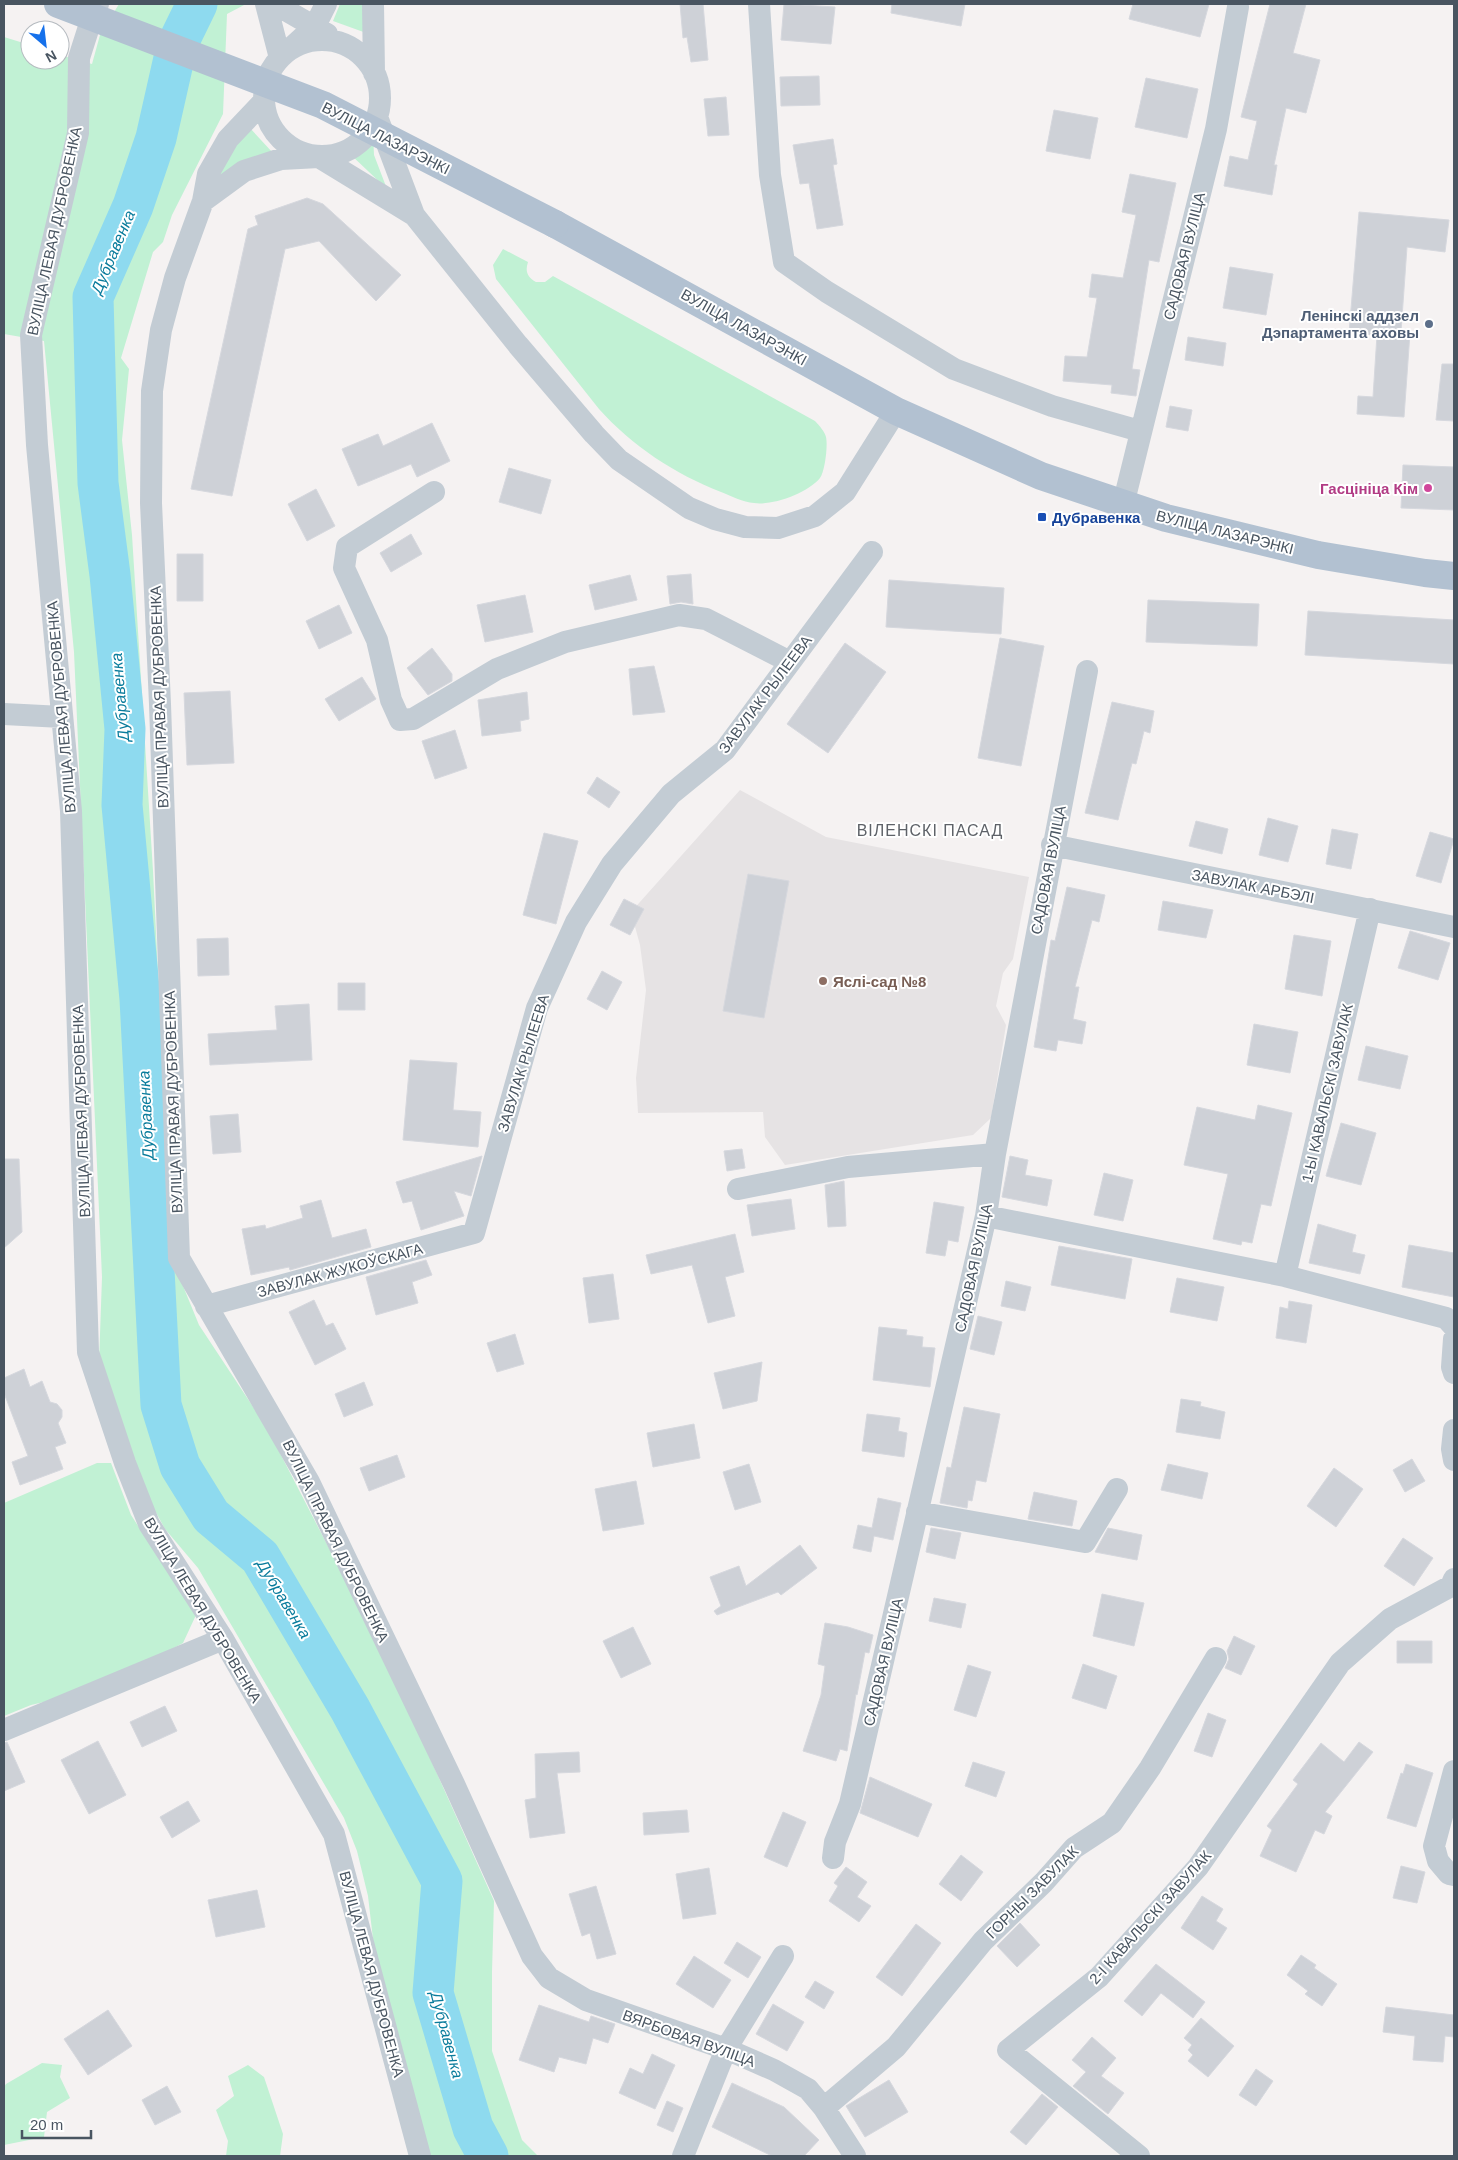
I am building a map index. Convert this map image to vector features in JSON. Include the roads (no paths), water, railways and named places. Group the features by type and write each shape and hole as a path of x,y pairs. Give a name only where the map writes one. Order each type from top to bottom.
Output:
{"main road":[{"name":"ВУЛІЦА ЛАЗАРЭНКІ","path":"58,4 323,106 555,224 896,411 1041,476 1166,518 1318,555 1454,576"}],"street":[{"name":"ВУЛІЦА ЛЕВАЯ ДУБРОВЕНКА","path":"98,4 79,58 78,133 31,335 37,445 71,811 88,1352 125,1464 149,1524 223,1639 334,1834 420,2156"},
{"path":"266,4 280,58"},
{"path":"202,201 244,170 281,158 319,157 342,153 355,146 371,130 377,117 380,99 379,88 374,73 361,55 275,4"},
{"path":"326,4 315,26 280,58 272,68 266,83 264,101 267,118 273,130 290,147 319,157 373,188 414,215 518,345 619,460 654,486 689,508 715,519 745,526 778,528 814,516 845,492 896,411"},
{"path":"373,4 374,73"},
{"path":"759,4 770,175 784,262 827,292 954,368 1052,406 1140,431"},
{"name":"САДОВАЯ ВУЛІЦА","path":"1123,505 1216,129 1238,7"},
{"path":"280,58 302,44 322,40 345,45"},
{"name":"ВУЛІЦА ПРАВАЯ ДУБРОВЕНКА","path":"264,101 228,139 208,174 202,201 175,278 161,330 152,391 150,503 161,724 179,1258 309,1482 454,1784 519,1928"},
{"path":"377,117 414,215"},
{"path":"434,492 347,547 344,568 377,640 391,700 400,720 414,719 497,669 565,642 678,615 706,619 790,662"},
{"name":"ЗАВУЛАК РЫЛЕЕВА","path":"474,1233 537,1008 576,922 612,864 671,794 725,750 872,552"},
{"name":"САДОВАЯ ВУЛІЦА","path":"833,1858 835,1842 850,1804 986,1216 995,1154 1086,671"},
{"path":"4,714 62,717"},
{"name":"ЗАВУЛАК АРБЭЛІ","path":"1052,845 1454,927"},
{"name":"1-Ы КАВАЛЬСКІ ЗАВУЛАК","path":"1285,1276 1370,909"},
{"path":"738,1189 848,1167 995,1154"},
{"path":"986,1216 1285,1276 1446,1318 1454,1327"},
{"name":"ЗАВУЛАК ЖУКОЎСКАГА","path":"206,1306 474,1233"},
{"path":"1454,1339 1452,1367 1454,1373"},
{"path":"1454,1430 1452,1449 1454,1460"},
{"path":"917,1512 1085,1542 1117,1489"},
{"name":"2-І КАВАЛЬСКІ ЗАВУЛАК","path":"1139,2156 1008,2050 1099,1977 1198,1867 1340,1663 1390,1619 1453,1584"},
{"path":"4,1730 223,1639"},
{"name":"ГОРНЫ ЗАВУЛАК","path":"824,2108 896,2047 983,1941 1044,1882 1074,1848 1112,1823 1150,1768 1216,1658"},
{"path":"1454,1771 1434,1846 1438,1861 1449,1874 1454,1875"},
{"name":"ВЯРБОВАЯ ВУЛІЦА","path":"519,1928 532,1956 549,1978 586,2000 726,2049 774,2070 808,2089 824,2108 855,2156"},
{"path":"683,2156 726,2049 783,1956"}],"waterway":[{"name":"Дубравенка","path":"197,4 177,45 156,138 133,206 93,297 98,483 110,575 125,729 122,805 140,999 161,1405 180,1466 211,1516 260,1557 350,1709 442,1881 433,1993 473,2128 488,2156"}],"place":[{"name":"Ленінскі аддзел Дэпартамента аховы","path":"1429,324"},
{"name":"Гасцініца Кім","path":"1428,488"},
{"name":"Дубравенка","path":"1042,517"},
{"name":"Яслі-сад №8","path":"823,981"}],"district":[{"name":"ВІЛЕНСКІ ПАСАД","path":"930,830"}]}
